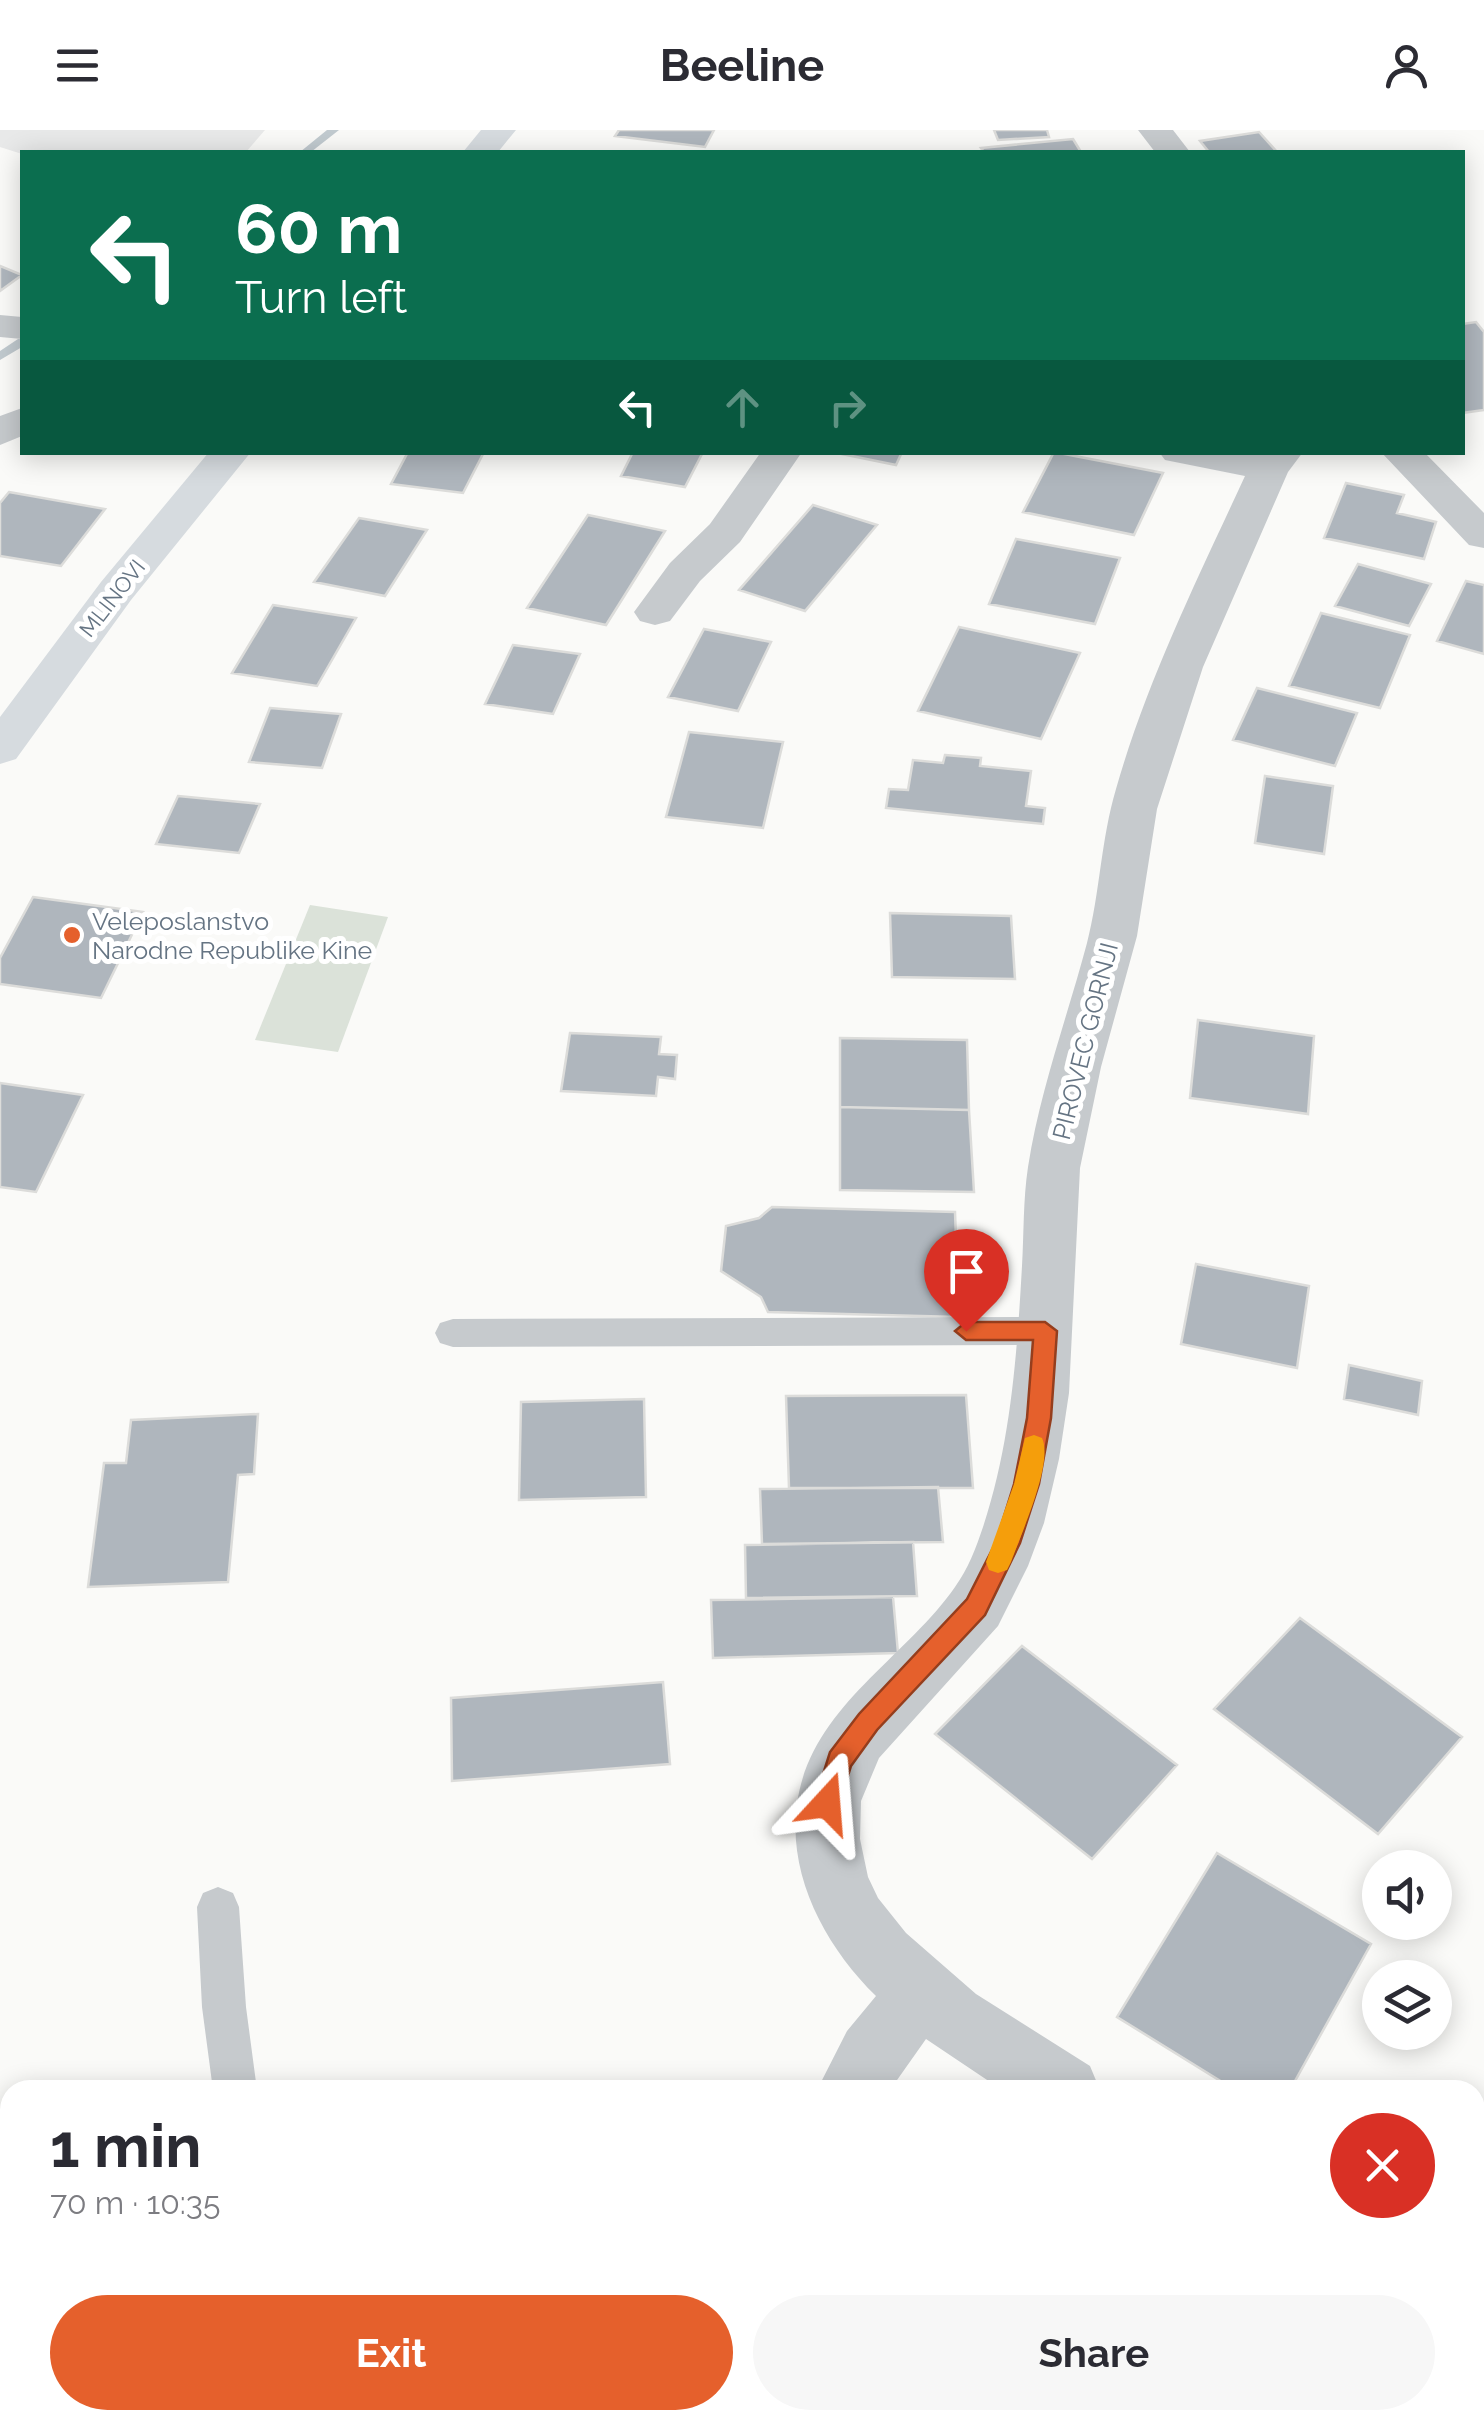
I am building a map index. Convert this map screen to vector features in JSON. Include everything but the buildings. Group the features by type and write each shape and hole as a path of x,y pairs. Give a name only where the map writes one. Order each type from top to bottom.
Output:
{"main road":[{"path":"482,150 499,130"},
{"name":"MLINOVI","path":"0,749 92,621 230,455"}],"street":[{"path":"1155,130 1171,150"},
{"path":"655,612 685,572 725,533 780,455"},
{"path":"1215,455 1276,460"},
{"path":"1403,455 1484,536"},
{"name":"PIROVEC GORNJI","path":"1048,2080 920,1994 882,1954 854,1918 835,1878 827,1842 827,1803 840,1761 868,1722 976,1607 1008,1543 1026,1484 1039,1418 1053,1175 1063,1112 1112,937 1136,797 1186,650 1276,460"},
{"path":"857,2080 870,2055 920,1994"}],"lane":[{"path":"453,1333 1045,1331"},
{"path":"218,1907 224,2007 234,2080"}],"shaded area":[{"path":"0,130 265,130 248,150 20,150 20,153 0,147"},
{"path":"310,905 388,917 338,1052 255,1040"}],"waterway":[{"path":"308,150 334,130"},
{"path":"0,356 20,343"}],"slow traffic":[{"path":"998,1562 1008,1543 1034,1445"}],"place":[{"name":"Veleposlanstvo Narodne Republike Kine","path":"72,935"}],"route":[{"path":"827,1803 840,1761 868,1722 976,1607 1008,1543 1026,1484 1039,1418 1045,1331 966,1331"}]}
